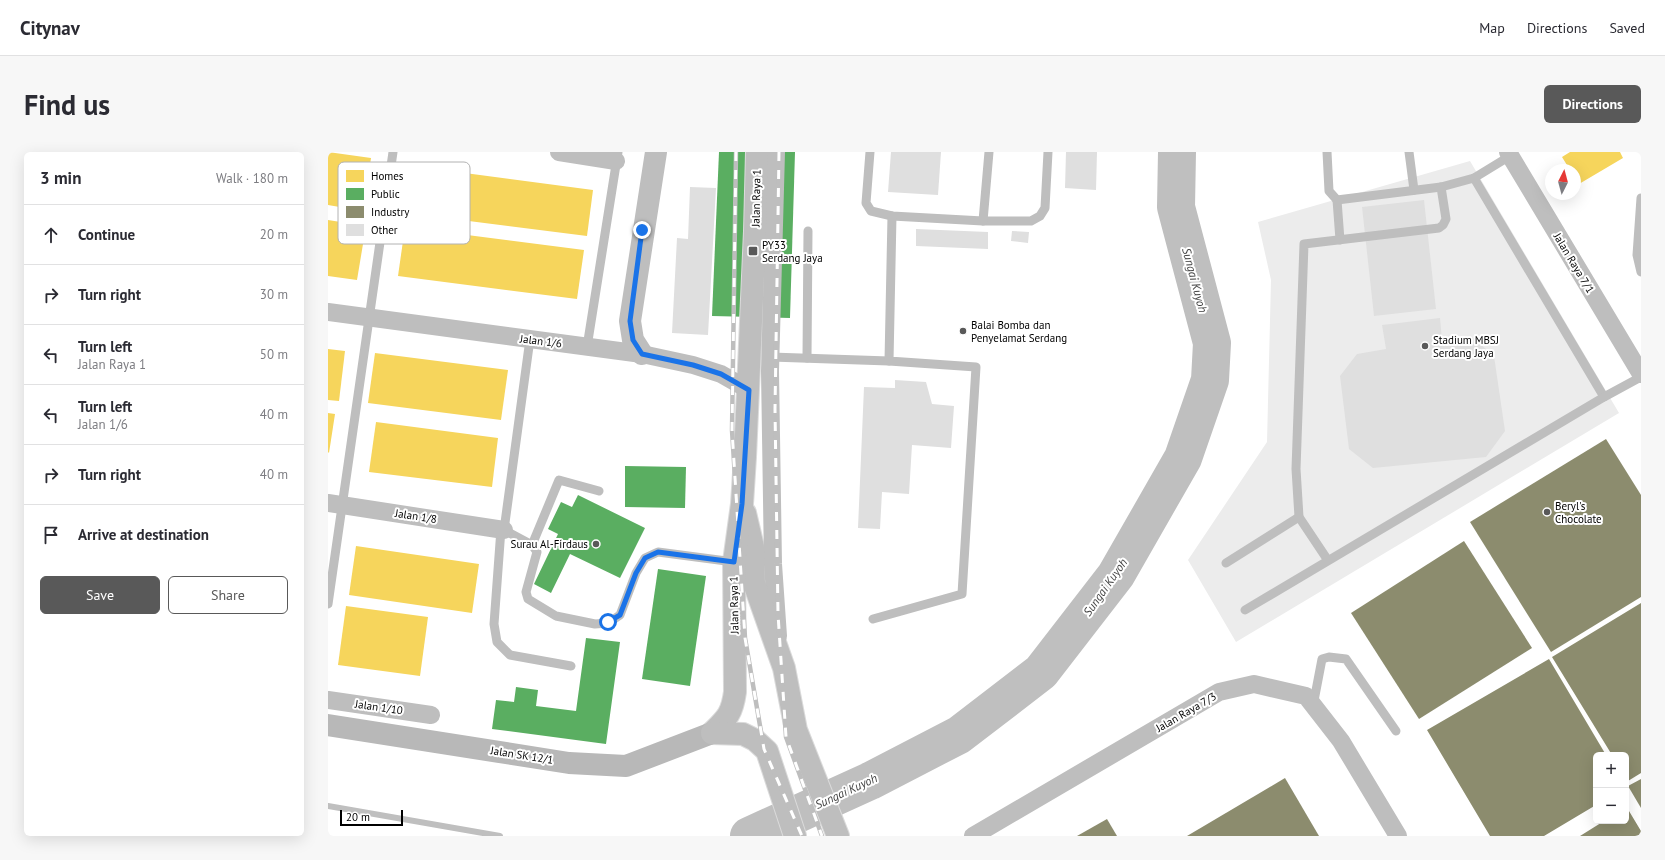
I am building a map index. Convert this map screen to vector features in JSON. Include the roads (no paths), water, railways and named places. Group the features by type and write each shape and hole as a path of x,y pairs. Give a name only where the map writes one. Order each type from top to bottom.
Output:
{"main road":[{"path":"642,354 633,340 630,321 642,230 656,152"},
{"name":"Jalan Raya 1","path":"712,732 728,716 733,705 735,692 734,562 742,504 749,390 757,152"},
{"path":"742,504 754,547 754,582 784,668"},
{"name":"Jalan Raya 1","path":"784,668 796,730 838,836"},
{"name":"Jalan SK 12/1","path":"328,725 569,763 626,766 712,732"},
{"path":"712,732 743,734 755,740 767,751 795,836"}],"street":[{"path":"559,152 617,156"},
{"name":"Jalan Raya 1","path":"776,152 771,357 773,564 776,627 784,668"},
{"name":"Jalan Raya 7/1","path":"1509,154 1641,374"},
{"name":"Jalan 1/6","path":"328,312 642,354 693,365 721,374 749,390"},
{"name":"Jalan 1/8","path":"336,504 502,529"},
{"name":"Jalan Raya 7/3","path":"973,836 1219,692 1254,684 1306,696 1341,741 1398,836"},
{"name":"Jalan 1/10","path":"328,700 431,714"}],"lane":[{"path":"391,162 392,152"},
{"path":"870,152 866,203 870,211 892,216 984,221 1031,220 1040,216 1045,208 1048,152"},
{"path":"984,221 989,152"},
{"path":"1327,152 1329,191 1337,200 1340,240"},
{"path":"1409,152 1414,190"},
{"path":"1337,200 1441,187 1474,178 1509,154"},
{"path":"587,346 617,156"},
{"path":"1474,178 1604,397"},
{"path":"1327,560 1299,517 1296,469 1304,244 1438,228 1443,225 1446,219 1441,187"},
{"path":"1641,198 1637,255 1641,272"},
{"path":"889,361 892,216"},
{"path":"807,358 808,232"},
{"path":"328,604 336,504 369,318 379,244"},
{"path":"530,339 502,529 494,624 498,642 510,655 571,666"},
{"path":"771,357 889,361 976,367 962,594 873,619"},
{"path":"1245,610 1604,397 1641,377"},
{"path":"532,544 559,480 599,491"},
{"path":"1226,563 1299,517"},
{"path":"502,529 532,544 537,552 526,592 528,599 556,616 596,624 608,622 620,615 636,573 645,558 658,552 734,562"},
{"path":"1313,706 1322,659 1329,657 1346,660 1396,731"}],"waterway":[{"name":"Sungai Kuyoh","path":"749,836 870,781 959,735 1041,672 1116,575 1183,458 1210,380 1212,343 1176,207 1177,152"},
{"path":"328,806 500,836"}],"railway":[{"path":"736,152 732,430 745,638 764,749 802,836"},
{"path":"779,152 775,409 778,614 786,737 822,836"}],"place":[{"name":"PY33 Serdang Jaya","path":"753,251"},
{"name":"Balai Bomba dan Penyelamat Serdang","path":"963,331"},
{"name":"Stadium MBSJ Serdang Jaya","path":"1425,346"},
{"name":"Beryl's Chocolate","path":"1547,512"},
{"name":"Surau Al-Firdaus","path":"596,544"}]}
